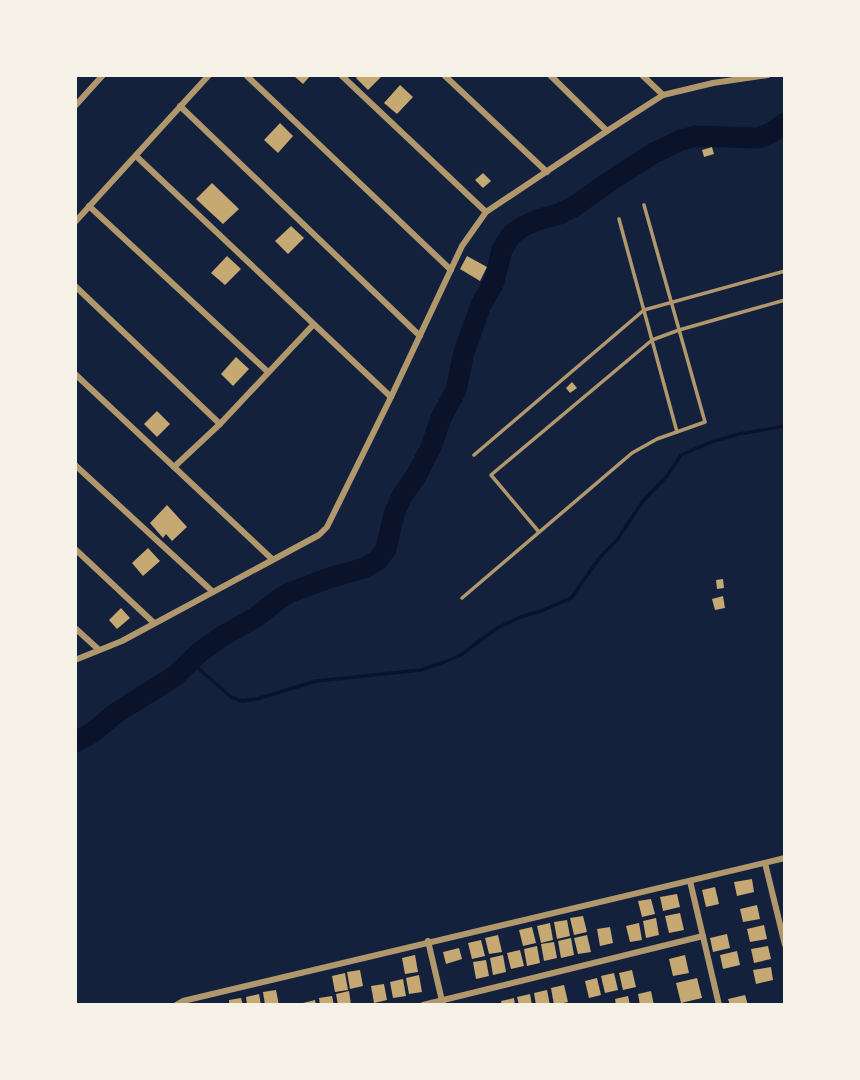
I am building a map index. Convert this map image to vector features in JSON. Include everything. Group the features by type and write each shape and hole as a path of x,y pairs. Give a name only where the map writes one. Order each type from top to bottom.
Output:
{"street":[{"path":"75,106 103,75"},
{"path":"75,222 209,75"},
{"path":"246,75 451,270"},
{"path":"341,75 486,212"},
{"path":"444,75 547,172"},
{"path":"550,75 607,131"},
{"path":"642,75 663,95"},
{"path":"75,660 122,640 320,535 333,518 470,232 486,212 663,95 713,83 768,75"},
{"path":"180,106 420,336"},
{"path":"136,156 391,397"},
{"path":"89,206 268,372"},
{"path":"75,286 220,424"},
{"path":"174,467 220,424 313,325"},
{"path":"75,374 272,559"},
{"path":"75,465 213,592"},
{"path":"75,549 154,623"},
{"path":"75,628 98,649"},
{"path":"176,1005 183,1001 785,858"},
{"path":"765,863 785,945"},
{"path":"690,881 719,1005"},
{"path":"423,1005 703,936"},
{"path":"428,942 443,1002"}],"lane":[{"path":"462,598 632,453 648,443 705,422 644,205"},
{"path":"619,219 677,432"},
{"path":"474,455 644,310 785,271"},
{"path":"539,532 491,475 652,340 785,300"}],"building":[{"path":"293,75 311,75 303,84"},
{"path":"359,75 383,75 368,90 356,78"},
{"path":"400,85 413,97 397,114 384,103"},
{"path":"280,123 293,136 278,153 264,140"},
{"path":"712,147 714,154 704,157 702,150"},
{"path":"483,173 491,181 483,188 475,180"},
{"path":"212,183 239,209 223,224 196,199"},
{"path":"291,226 304,238 288,254 275,241"},
{"path":"227,256 241,269 225,285 211,273"},
{"path":"467,256 487,267 480,281 460,269"},
{"path":"236,357 249,369 233,386 221,374"},
{"path":"572,382 577,388 570,393 566,388"},
{"path":"157,411 170,424 157,437 144,424"},
{"path":"167,505 187,527 172,541 166,534 163,538 150,523"},
{"path":"148,548 160,561 143,576 132,563"},
{"path":"723,579 724,588 717,589 716,580"},
{"path":"723,596 725,608 715,610 712,599"},
{"path":"121,608 130,618 117,629 109,620"},
{"path":"752,879 754,892 737,896 734,882"},
{"path":"715,887 719,904 706,907 702,890"},
{"path":"677,894 680,907 663,911 660,897"},
{"path":"651,899 655,914 642,917 638,901"},
{"path":"757,905 760,919 743,922 740,909"},
{"path":"680,913 684,930 669,933 665,916"},
{"path":"583,916 587,932 574,935 570,918"},
{"path":"656,918 659,935 646,938 643,921"},
{"path":"567,920 570,936 557,939 554,922"},
{"path":"550,923 553,940 541,943 537,926"},
{"path":"639,923 642,940 630,942 626,926"},
{"path":"764,925 767,939 750,942 747,929"},
{"path":"532,927 536,943 523,946 519,930"},
{"path":"610,927 613,943 600,946 597,929"},
{"path":"727,934 730,948 713,952 710,938"},
{"path":"498,935 502,952 489,954 485,938"},
{"path":"587,935 591,952 578,954 574,938"},
{"path":"571,938 574,955 561,958 558,941"},
{"path":"481,940 485,956 472,959 468,943"},
{"path":"554,942 557,958 544,961 541,944"},
{"path":"537,946 540,963 527,966 524,949"},
{"path":"768,946 771,959 754,963 751,949"},
{"path":"459,948 462,959 446,964 443,952"},
{"path":"520,950 524,966 511,969 507,953"},
{"path":"737,951 740,965 723,969 720,955"},
{"path":"415,955 418,972 405,974 402,958"},
{"path":"503,955 506,972 493,975 490,958"},
{"path":"685,955 689,973 673,976 669,959"},
{"path":"486,960 489,976 476,979 473,962"},
{"path":"771,967 773,980 756,984 753,970"},
{"path":"360,970 363,986 350,989 347,972"},
{"path":"632,970 636,987 623,990 619,973"},
{"path":"345,973 348,990 335,992 332,976"},
{"path":"614,973 618,990 605,993 601,976"},
{"path":"419,975 422,992 409,994 406,978"},
{"path":"597,978 601,995 589,998 585,981"},
{"path":"697,978 702,998 681,1003 676,983"},
{"path":"403,979 406,996 393,998 390,982"},
{"path":"384,984 387,1000 374,1003 371,986"},
{"path":"564,985 568,1002 554,1005 551,988"},
{"path":"276,990 279,1005 265,1005 263,992"},
{"path":"547,990 550,1005 536,1005 534,993"},
{"path":"349,991 351,1005 338,1005 336,994"},
{"path":"651,991 654,1005 640,1005 638,994"},
{"path":"259,994 261,1005 247,1005 246,997"},
{"path":"530,994 532,1005 519,1005 517,997"},
{"path":"745,995 748,1005 730,1005 728,999"},
{"path":"332,996 334,1005 320,1005 319,998"},
{"path":"628,996 630,1005 616,1005 615,999"},
{"path":"241,998 243,1005 229,1005 229,1000"},
{"path":"514,998 515,1005 502,1005 501,1001"},
{"path":"315,1000 316,1005 299,1005 299,1004"}],"waterway":[{"path":"75,742 175,676 200,652 256,617 279,599 329,578 364,568 378,560 386,549 394,514 402,496 431,447 441,418 456,390 464,352 481,305 494,282 502,250 511,235 537,220 575,206 654,153 681,140 696,136 758,138 785,123"},
{"path":"190,661 231,697 242,701 316,681 421,670 444,662 461,655 497,628 571,598 681,455 739,434 785,426"}]}
